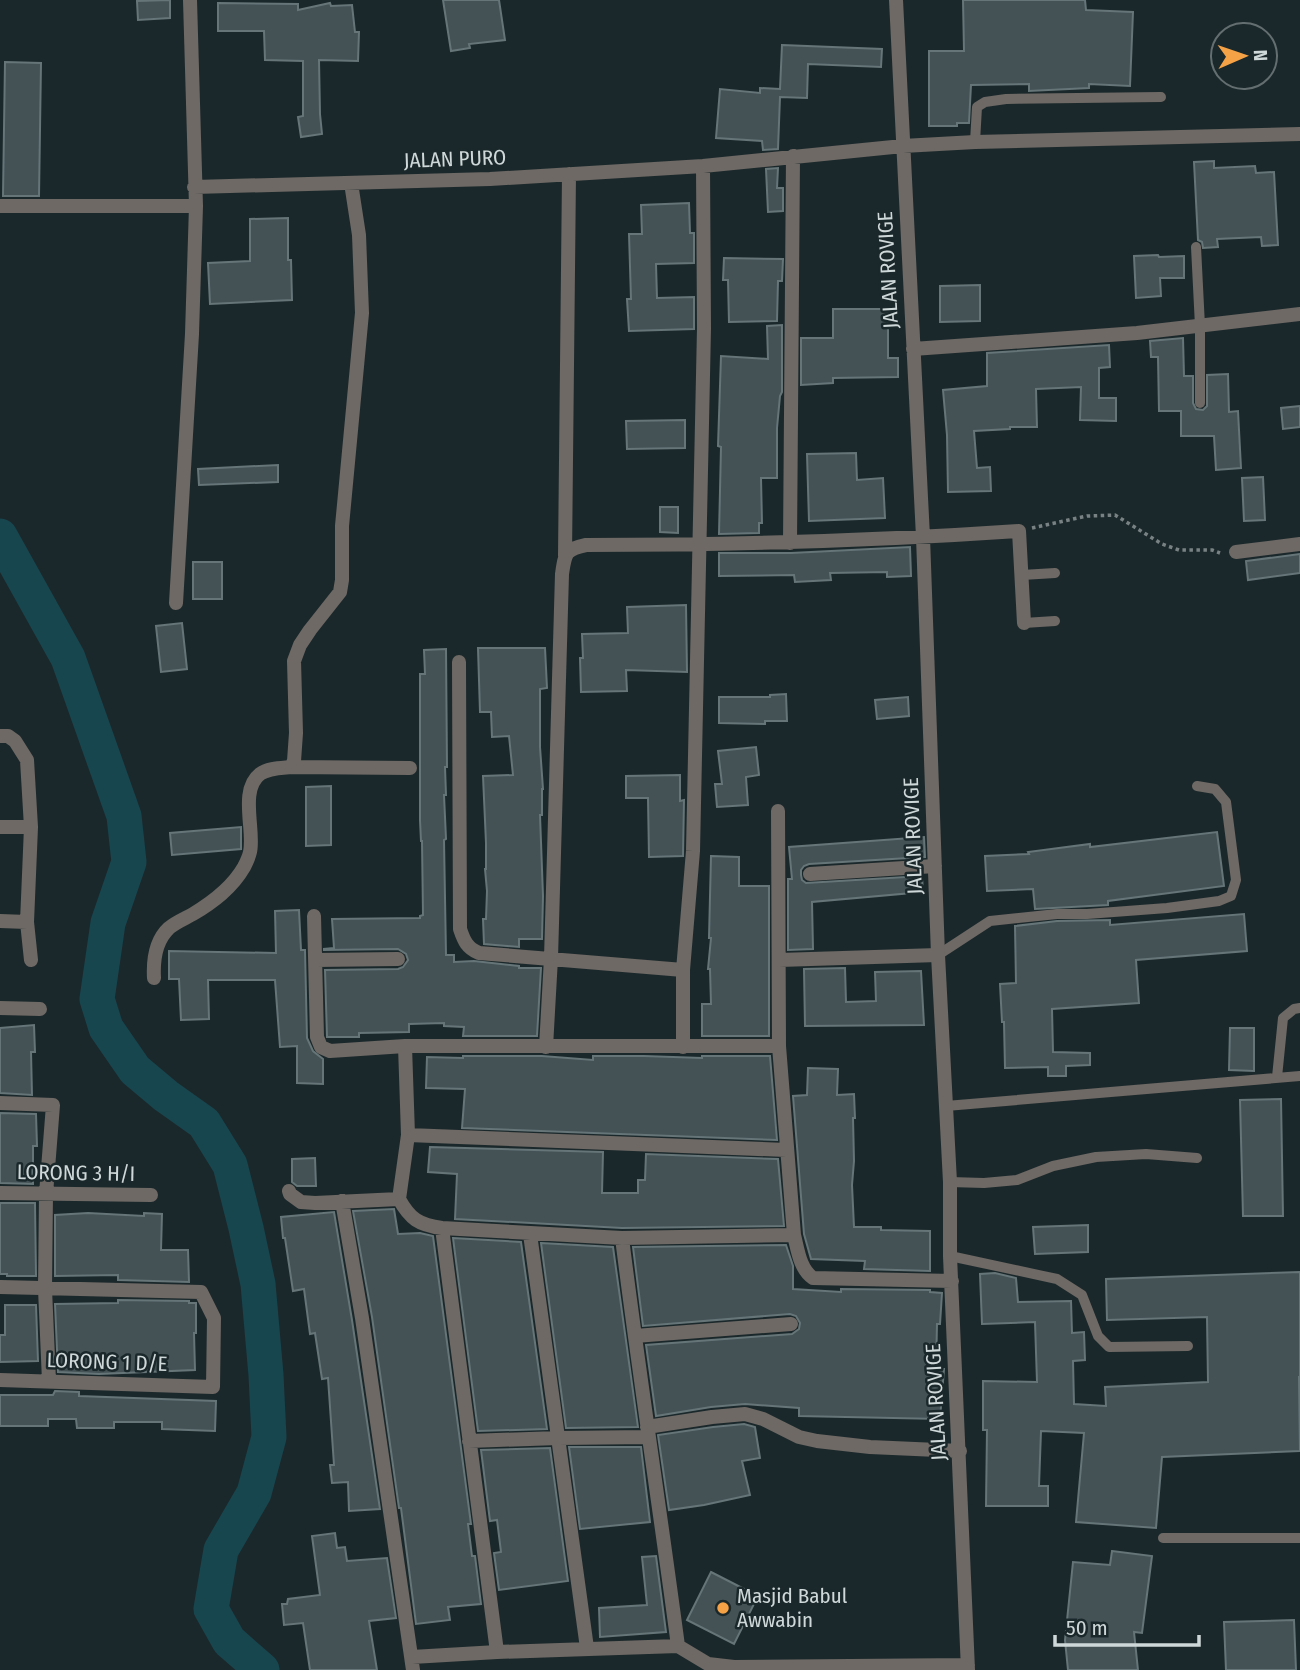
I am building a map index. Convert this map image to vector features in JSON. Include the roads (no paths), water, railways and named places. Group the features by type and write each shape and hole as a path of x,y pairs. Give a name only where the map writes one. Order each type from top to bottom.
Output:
{"street":[{"path":"176,603 192,334 196,206 190,0"},
{"name":"JALAN ROVIGE","path":"896,0 923,537 968,1668"},
{"name":"JALAN PURO","path":"194,187 490,179 703,166 902,146 975,142 1300,134"},
{"path":"790,543 793,156"},
{"path":"683,1047 683,970 693,851 704,328 703,166"},
{"path":"546,1047 562,574 565,556 569,174"},
{"path":"291,766 294,761 296,733 294,661 310,630 340,592 342,580 342,526 362,313 359,235 351,183"},
{"path":"0,205 196,206"},
{"path":"913,349 1137,333 1300,314"},
{"path":"565,556 572,548 586,545 790,543 1020,531 1024,623"},
{"path":"1236,552 1300,544"},
{"path":"459,662 460,929 464,943 479,953 683,970"},
{"path":"0,736 8,736 15,741 27,760 31,827 27,922 31,960"},
{"path":"154,978 153,958 160,941 170,928 206,907 232,886 245,866 251,851 251,786 258,775 268,770 291,766 410,768"},
{"path":"778,811 779,1046 794,1235 801,1262 806,1273 813,1278 952,1281"},
{"path":"0,827 31,827"},
{"path":"810,874 935,866"},
{"path":"314,916 317,1037 321,1047 330,1051 405,1046 779,1046"},
{"path":"0,921 27,922"},
{"path":"779,960 938,955"},
{"path":"316,960 398,959"},
{"path":"0,1009 40,1009"},
{"path":"405,1046 408,1135 399,1199 414,1220 427,1226 442,1228 622,1238 794,1235"},
{"path":"0,1103 52,1105 46,1194 48,1381"},
{"path":"408,1135 786,1150"},
{"path":"289,1191 301,1202 399,1199"},
{"name":"LORONG 3 H/I","path":"0,1192 151,1195"},
{"path":"342,1201 362,1318 412,1664 498,1652 678,1646 708,1664 734,1667 968,1668"},
{"path":"442,1228 498,1652"},
{"path":"530,1234 587,1648"},
{"path":"622,1238 678,1646"},
{"path":"0,1287 45,1289"},
{"name":"LORONG 1 D/E","path":"0,1380 213,1387 214,1318 201,1292 45,1289"},
{"path":"635,1336 791,1324"},
{"path":"469,1441 647,1432 744,1414 763,1419 799,1437 817,1441 870,1447 960,1451"}],"lane":[{"path":"975,142 977,107 985,102 1006,99 1161,97"},
{"path":"1196,247 1200,403"},
{"path":"1022,575 1055,573"},
{"path":"1024,623 1055,621"},
{"path":"938,955 990,921 1167,908 1219,901 1231,895 1236,880 1226,802 1215,789 1197,786"},
{"path":"1277,1077 1283,1018 1294,1009 1300,1008"},
{"path":"946,1106 1300,1076"},
{"path":"950,1182 1017,1180 1053,1166 1096,1157 1146,1154 1197,1158"},
{"path":"950,1256 1057,1279 1082,1295 1098,1336 1109,1347 1188,1346"},
{"path":"1163,1538 1300,1538"}],"waterway":[{"path":"0,536 68,658 124,816 129,862 108,923 97,999 106,1028 135,1070 204,1123 230,1165 246,1228 258,1284 269,1437 254,1493 221,1550 211,1609 229,1641 262,1670"}],"place":[{"name":"Masjid Babul Awwabin","path":"723,1608"}]}
